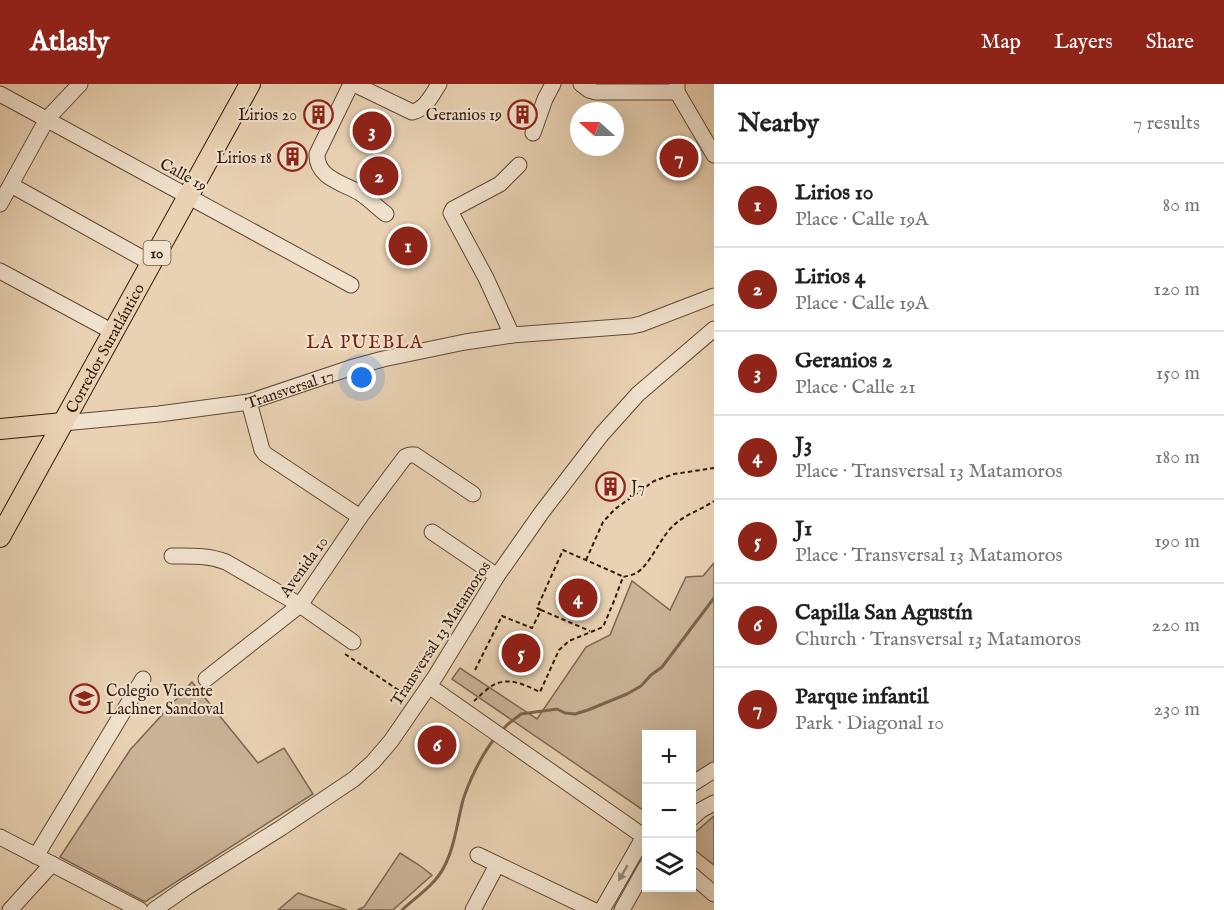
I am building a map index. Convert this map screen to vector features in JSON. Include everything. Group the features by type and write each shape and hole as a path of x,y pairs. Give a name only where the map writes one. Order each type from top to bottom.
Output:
{"main road":[{"name":"Corredor Suratlántico","path":"63,423 250,84"},
{"name":"Transversal 17","path":"0,429 63,423"},
{"name":"10","path":"0,537 63,423"},
{"path":"38,468 39,425"}],"street":[{"path":"0,204 47,119 80,84"},
{"path":"386,214 360,193 331,179 320,168 317,154 352,84 412,112 422,108 439,84"},
{"path":"533,133 553,84"},
{"path":"581,84 596,92 677,88 714,154"},
{"name":"Calle 19","path":"0,94 351,285"},
{"path":"512,335 486,278 451,213 453,209 500,184 519,165"},
{"path":"10,185 151,263"},
{"path":"0,271 113,332"},
{"name":"Transversal 17","path":"63,423 159,414 249,402 383,359 512,335 632,326 714,296"},
{"name":"Transversal 13 Matamoros","path":"154,910 354,779 373,762 391,741 429,686 497,576 542,512 602,434 638,394 714,329"},
{"path":"249,402 265,454 360,517"},
{"name":"Avenida 10","path":"206,679 300,605 360,517 405,457 415,455 473,494"},
{"path":"432,532 497,576"},
{"path":"172,556 204,556 220,560 300,605 348,639"},
{"path":"36,856 143,679"},
{"path":"429,686 642,833"},
{"path":"696,781 714,770"},
{"path":"696,805 714,794"},
{"path":"696,814 714,803"},
{"path":"0,837 140,910"},
{"path":"602,910 645,838"},
{"path":"478,855 593,910"},
{"path":"10,910 52,864"},
{"path":"473,910 497,865"},
{"path":"622,910 642,874"},
{"path":"696,878 714,894"}],"path":[{"path":"586,560 603,522 615,508 654,481 674,474 714,468"},
{"path":"591,632 537,608 563,550 623,577 638,573 649,560 661,539 673,526 689,514 714,501"},
{"path":"463,709 497,683 525,684 540,692 559,650 568,641 603,627 623,577"},
{"path":"475,670 502,616 532,628 541,610"},
{"path":"348,639 339,640 339,646 343,652 417,703"}],"shaded area":[{"path":"693,142 699,152 665,173 659,163"},
{"path":"714,563 714,774 696,785 696,730 642,730 642,809 452,679 460,668 537,719 586,647 610,635 632,581 670,610 686,577 703,576"},
{"path":"192,682 258,763 284,748 313,794 145,902 60,857 130,750"},
{"path":"714,816 714,865 696,851 696,832"},
{"path":"400,853 432,875 393,910 357,910 364,907"},
{"path":"298,893 347,910 278,910"}],"waterway":[{"path":"501,731 521,714 557,709 575,714 627,694 641,686 662,667 714,598"},
{"path":"402,910 431,885 444,867 453,843 463,800 481,760 495,738"}],"place":[{"name":"Lirios 20","path":"318,114"},
{"name":"Geranios 19","path":"523,114"},
{"name":"Geranios 2","path":"372,131"},
{"name":"Lirios 18","path":"293,157"},
{"name":"Parque infantil","path":"679,158"},
{"name":"Lirios 4","path":"379,176"},
{"name":"Lirios 10","path":"408,246"},
{"name":"J7","path":"610,486"},
{"name":"J3","path":"578,598"},
{"name":"J1","path":"521,653"},
{"name":"Colegio Vicente Lachner Sandoval","path":"85,699"},
{"name":"Capilla San Agustín","path":"437,745"}],"district":[{"name":"LA PUEBLA","path":"365,342"}]}
